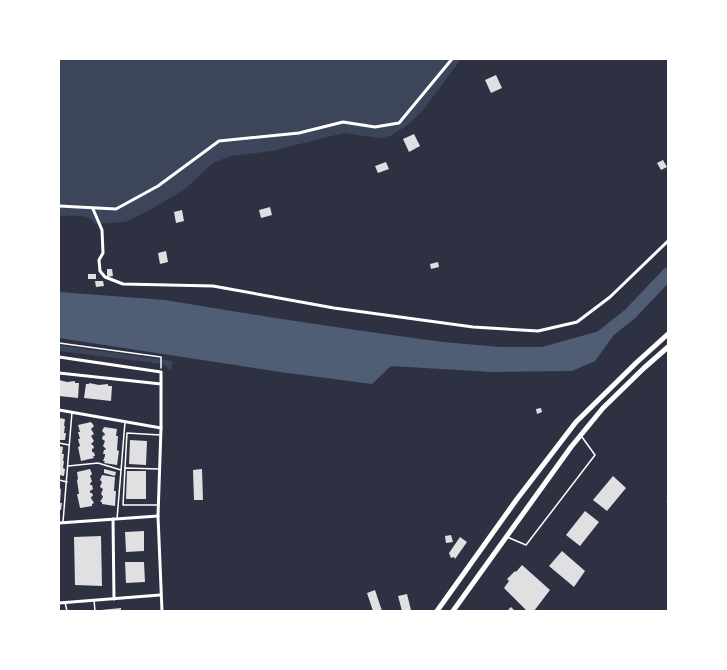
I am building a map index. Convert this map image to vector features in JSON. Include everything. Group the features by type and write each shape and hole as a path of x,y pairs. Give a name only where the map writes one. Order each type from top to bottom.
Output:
{"highway":[{"path":"437,611 517,499 576,422 668,334"},
{"path":"453,611 581,435 603,408 668,347"}],"street":[{"path":"59,206 93,209 116,209 158,186 219,141 299,133 343,122 375,127 399,123 452,59"},
{"path":"93,209 102,230 103,253 99,260 100,271 105,278 123,284 213,286 334,308 473,328 538,331 577,322 610,297 668,241"},
{"path":"59,358 161,372 161,435 158,516 160,596 162,611"},
{"path":"59,373 161,384"},
{"path":"59,410 161,428"},
{"path":"59,523 158,516"},
{"path":"114,599 115,519"},
{"path":"59,603 160,596"}],"lane":[{"path":"63,522 72,412"},
{"path":"115,519 125,422"},
{"path":"158,505 123,505 127,432 161,435"},
{"path":"507,537 526,545 595,455 581,435"},
{"path":"59,443 69,445"},
{"path":"68,466 98,463 121,470"},
{"path":"125,468 159,469"},
{"path":"59,480 67,482"},
{"path":"59,523 59,546"},
{"path":"94,600 95,611"},
{"path":"66,602 66,611"}],"path":[{"path":"59,343 162,357 161,372"}],"shaded area":[{"path":"59,59 461,59 424,109 409,124 390,136 379,138 344,133 272,151 231,156 213,163 185,189 150,210 125,222 95,224 92,220 84,216 59,215"},
{"path":"59,292 165,300 363,331 443,342 500,347 542,347 621,325 595,361 572,371 491,372 391,366 372,384 280,372 59,338"},
{"path":"59,345 173,361 171,371 163,364 59,351"}],"building":[{"path":"496,75 502,88 491,93 485,80"},
{"path":"414,134 420,146 409,152 403,139"},
{"path":"663,160 667,167 661,170 657,163"},
{"path":"386,162 389,169 378,173 375,166"},
{"path":"270,207 272,215 261,218 259,210"},
{"path":"182,210 184,221 176,223 174,212"},
{"path":"166,251 168,262 160,264 158,253"},
{"path":"438,262 439,267 431,269 430,264"},
{"path":"107,269 112,269 113,276 107,277"},
{"path":"88,274 96,274 96,279 88,279"},
{"path":"95,281 103,281 104,286 96,287"},
{"path":"59,380 67,382 75,381 75,383 79,383 78,398 59,396"},
{"path":"89,383 99,385 108,384 108,386 112,386 111,401 84,398 86,384"},
{"path":"541,408 542,412 537,414 536,409"},
{"path":"59,418 65,419 65,440 59,440"},
{"path":"91,422 94,426 91,429 94,434 91,436 94,441 91,444 94,448 92,451 93,453 94,452 95,456 93,456 94,458 81,461 78,447 80,446 78,439 80,439 78,432 80,432 78,425"},
{"path":"104,427 117,429 117,450 119,451 117,465 104,463 105,461 103,461 105,456 105,454 103,454 104,450 106,449 103,446 105,441 102,439 103,435 104,436 105,434 102,431"},
{"path":"130,440 147,441 146,465 129,464"},
{"path":"59,446 63,447 63,468 65,469 64,476 59,475"},
{"path":"90,469 92,481 90,485 92,485 93,489 90,493 92,493 93,496 91,498 94,503 92,506 80,508 77,494 79,494 77,472"},
{"path":"104,469 116,472 115,476 104,473"},
{"path":"202,469 203,500 194,500 193,470"},
{"path":"127,471 146,471 146,499 126,499"},
{"path":"102,475 115,477 115,506 102,504 102,502 100,502 103,497 101,494 103,489 100,487"},
{"path":"613,476 626,488 607,511 593,500"},
{"path":"59,488 61,489 61,510 59,510"},
{"path":"585,511 599,522 580,546 566,535"},
{"path":"144,531 144,551 126,552 125,532"},
{"path":"451,535 453,542 446,543 445,536"},
{"path":"101,536 102,586 75,585 74,537"},
{"path":"460,537 467,542 455,559 454,557 451,558 449,553"},
{"path":"562,551 585,571 574,587 549,566"},
{"path":"125,562 144,562 145,582 126,583"},
{"path":"522,565 550,590 534,611 527,611 504,588 509,581 507,579"},
{"path":"375,590 382,611 373,611 367,593"},
{"path":"407,594 411,610 402,611 398,596"},
{"path":"511,607 515,611 507,611"},
{"path":"121,608 121,611 101,611 101,610"}],"waterway":[{"path":"601,337 630,314 668,274"}]}
